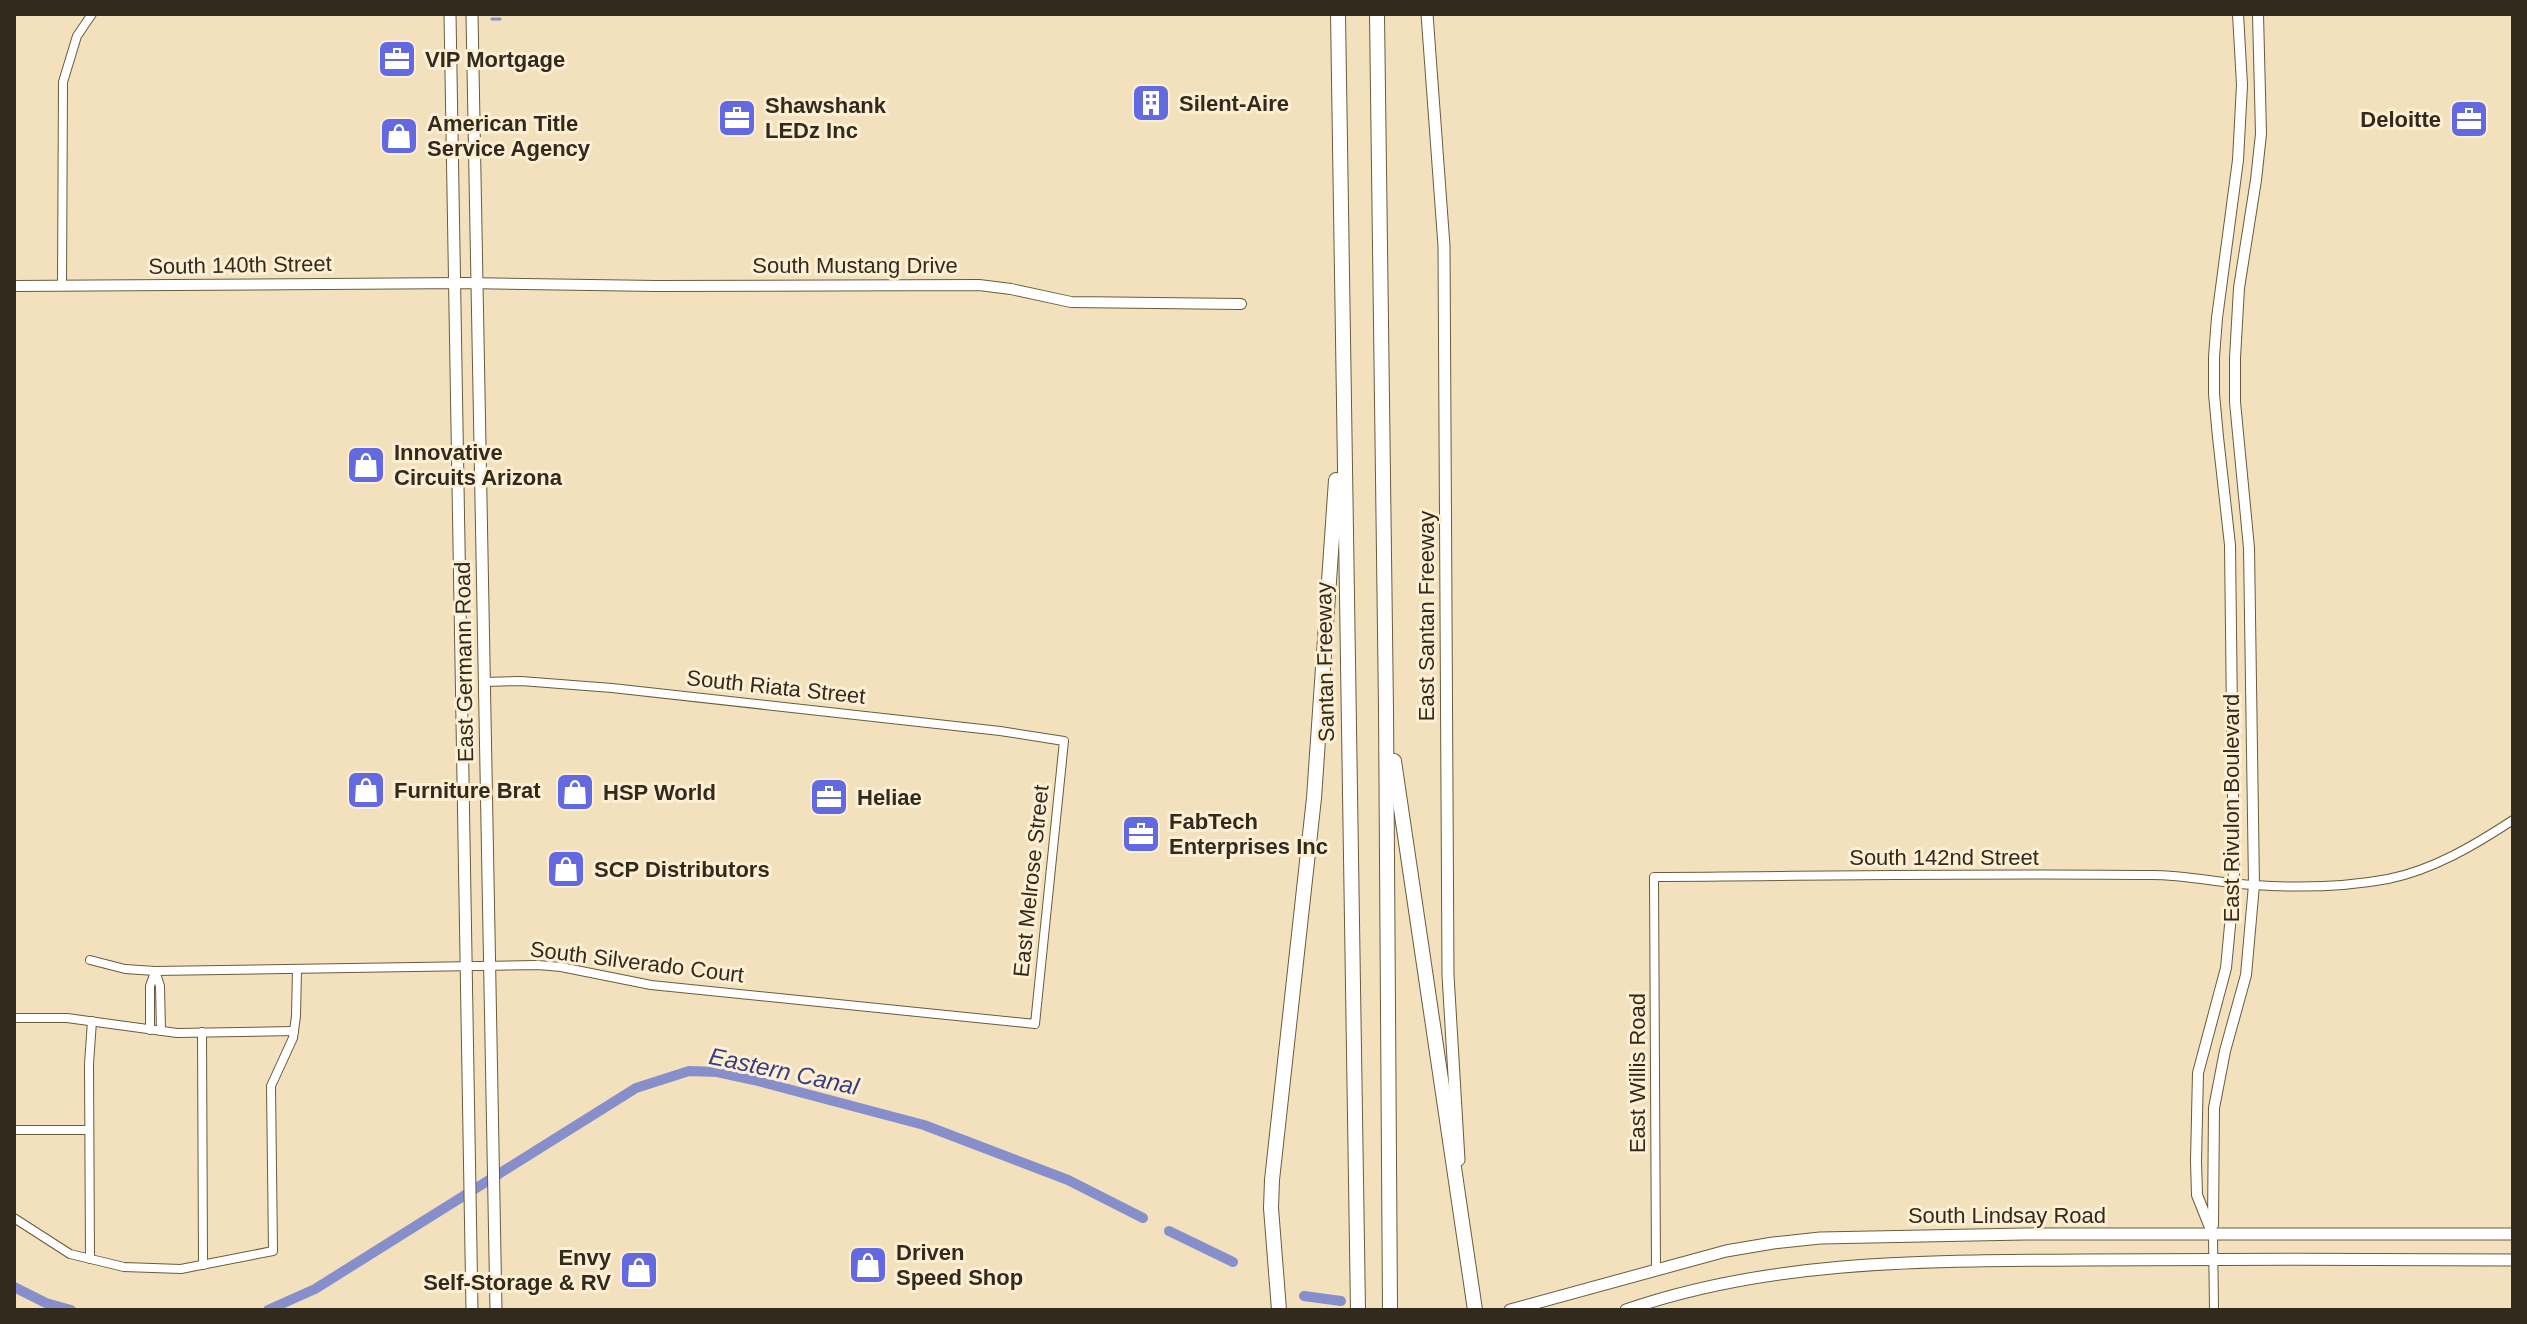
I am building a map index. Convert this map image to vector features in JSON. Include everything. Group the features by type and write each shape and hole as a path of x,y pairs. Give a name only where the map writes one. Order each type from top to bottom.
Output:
{"highway":[{"path":"1377,14 1390,1310"},
{"name":"Santan Freeway","path":"1338,16 1358,1310"},
{"path":"1279,1310 1271,1208 1272,1180 1317,754 1337,470 1342,304"},
{"path":"1386,709 1475,1310"}],"main road":[{"name":"East Germann Road","path":"450,14 472,1310"},
{"name":"East Germann Road","path":"472,14 472,283 484,682 496,1310"},
{"name":"East Santan Freeway","path":"1427,14 1444,246 1448,975 1461,1217"},
{"name":"South Lindsay Road","path":"1510,1310 1726,1251 1820,1238 2025,1234 2513,1234"},
{"name":"South Lindsay Road","path":"1626,1310 1741,1280 1886,1263 2213,1259 2513,1260"}],"street":[{"path":"62,286 62,91 77,36 92,14"},
{"name":"East Rivulon Boulevard","path":"2213,1235 2197,1195 2198,1073 2226,968 2234,883 2230,545 2214,394 2217,318 2239,146 2242,85 2238,14"},
{"name":"East Rivulon Boulevard","path":"2213,1235 2214,1108 2225,1051 2246,975 2254,885 2249,548 2235,402 2235,358 2239,288 2261,134 2258,14"},
{"name":"South 140th Street","path":"14,286 472,283"},
{"name":"South Mustang Drive","path":"472,283 979,285 1071,302 1241,304"},
{"name":"South Riata Street","path":"484,682 521,681 625,689 1000,731 1064,741"},
{"name":"East Melrose Street","path":"1035,1024 1064,741"},
{"name":"South 142nd Street","path":"1654,877 2169,875 2254,885 2343,885 2390,879 2429,867 2484,840 2513,820"},
{"name":"East Willis Road","path":"1654,877 1656,1269"},
{"name":"South Silverado Court","path":"90,960 125,969 155,971 490,965 561,967 651,985 1035,1024"},
{"path":"14,1218 70,1254 124,1267 181,1269 273,1251 271,1086 293,1038 297,970"},
{"path":"150,1030 150,986 155,971"},
{"path":"155,971 160,986 161,1031"},
{"path":"14,1018 67,1018 161,1031 294,1031"},
{"path":"90,1259 89,1064 92,1021"},
{"path":"202,1032 203,1265"},
{"path":"14,1130 89,1130"},
{"path":"2213,1235 2214,1310"}],"waterway":[{"path":"492,19 500,19"},
{"name":"Eastern Canal","path":"268,1310 315,1289 636,1088 689,1071 717,1072 754,1080 924,1125 1068,1180 1143,1218"},
{"name":"Eastern Canal","path":"1169,1231 1233,1262"},
{"name":"Eastern Canal","path":"14,1287 46,1303 71,1310"},
{"name":"Eastern Canal","path":"1304,1296 1341,1301"}],"place":[{"name":"VIP Mortgage","path":"397,59"},
{"name":"Silent-Aire","path":"1151,103"},
{"name":"Shawshank LEDz Inc","path":"737,118"},
{"name":"Deloitte","path":"2469,119"},
{"name":"American Title Service Agency","path":"399,136"},
{"name":"Innovative Circuits Arizona","path":"366,465"},
{"name":"Furniture Brat","path":"366,790"},
{"name":"HSP World","path":"575,792"},
{"name":"Heliae","path":"829,797"},
{"name":"FabTech Enterprises Inc","path":"1141,834"},
{"name":"SCP Distributors","path":"566,869"},
{"name":"Driven Speed Shop","path":"868,1265"},
{"name":"Envy Self-Storage & RV","path":"639,1270"}]}
